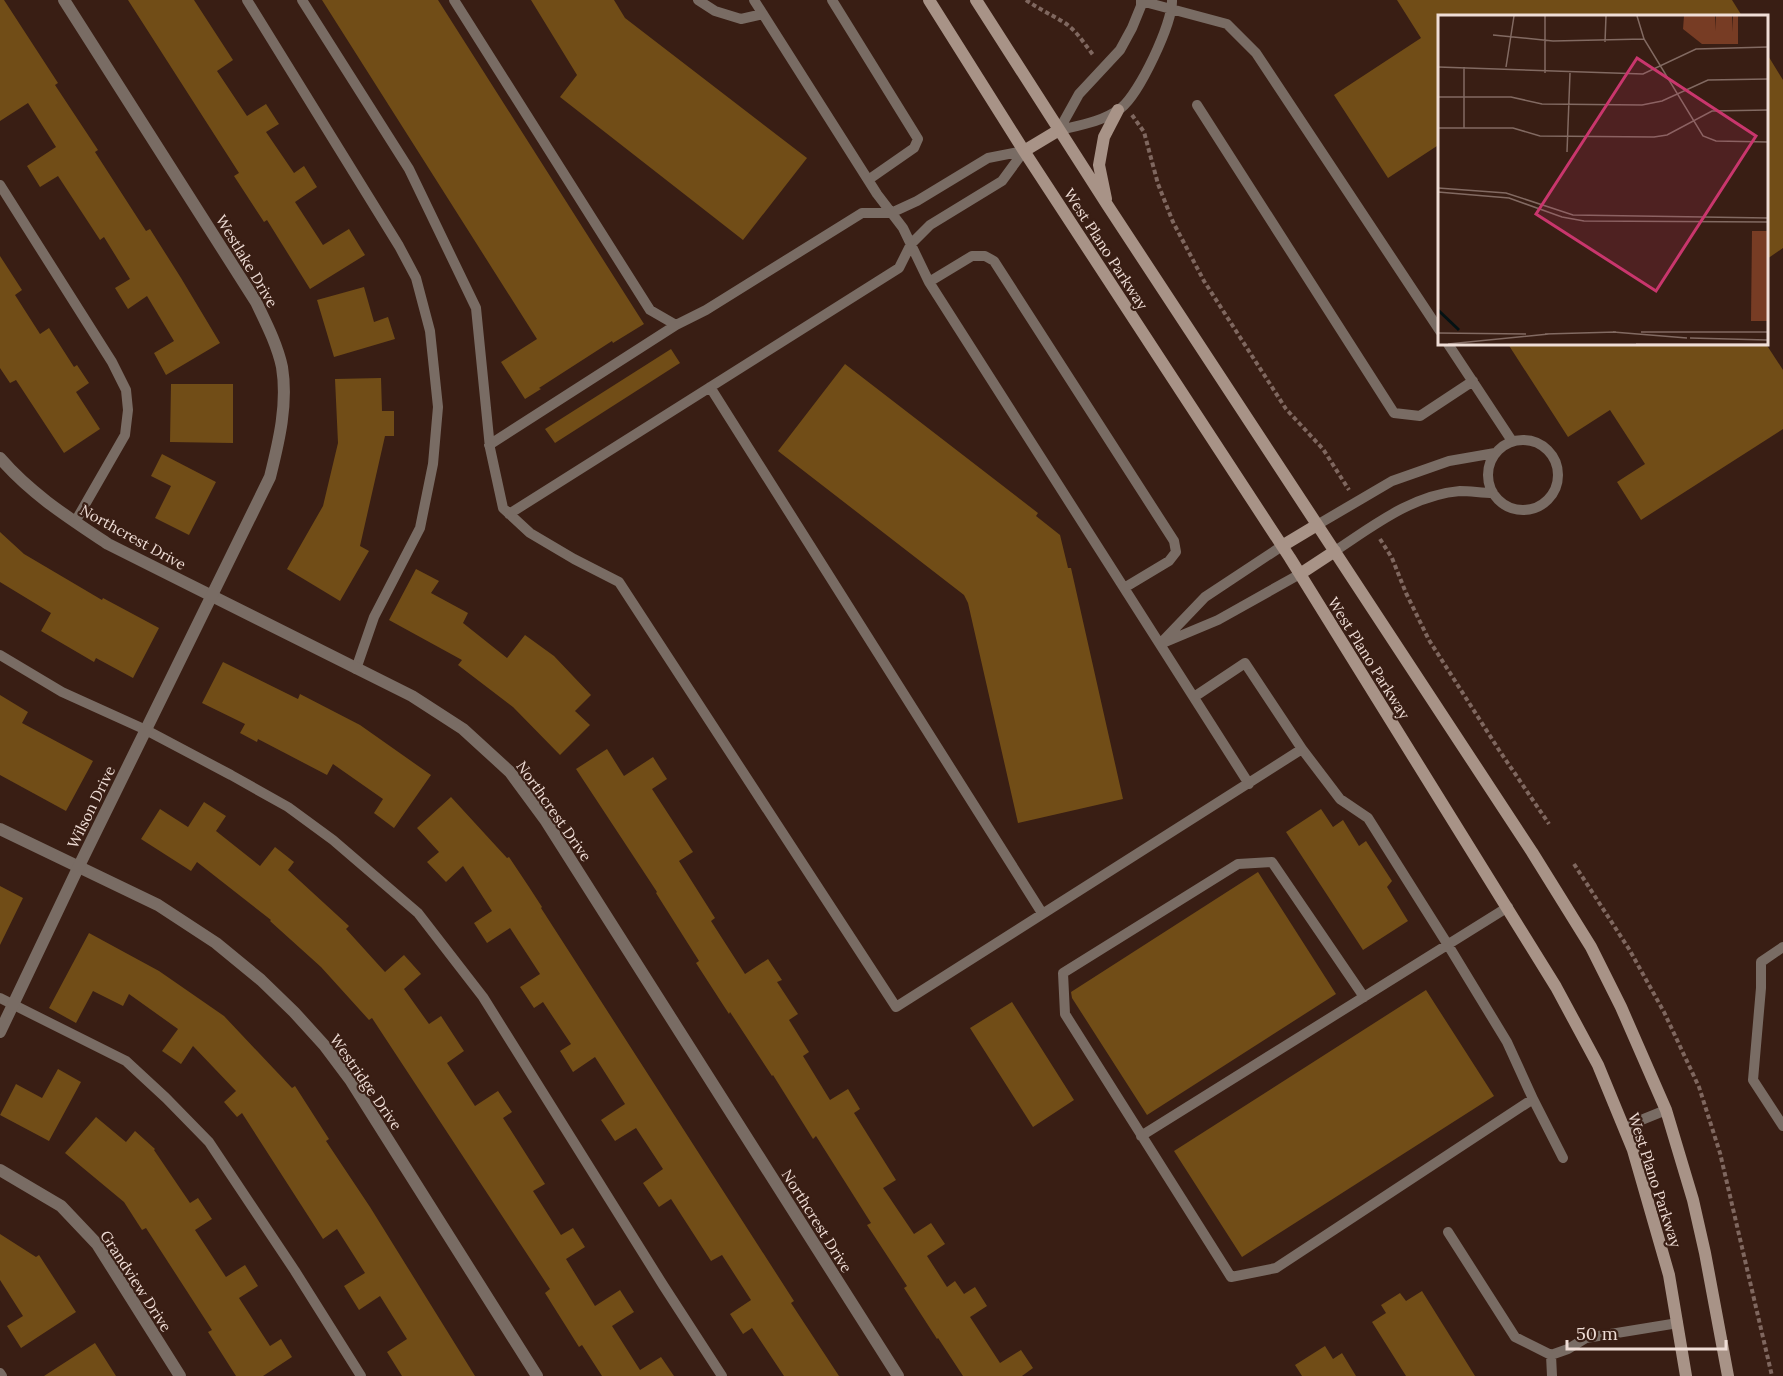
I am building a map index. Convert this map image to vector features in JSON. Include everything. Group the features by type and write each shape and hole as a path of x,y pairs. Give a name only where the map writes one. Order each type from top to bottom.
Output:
{"main road":[{"name":"West Plano Parkway","path":"929,0 1024,151 1300,574 1556,987 1598,1065 1633,1150 1669,1275 1686,1376"},
{"name":"West Plano Parkway","path":"976,0 1108,206 1532,852 1591,947 1621,1007 1666,1110 1694,1200 1728,1376"},
{"path":"1108,206 1099,165 1104,137 1118,110"},
{"path":"1024,151 1059,130"},
{"path":"1282,546 1317,525"},
{"path":"1300,574 1335,551"}],"street":[{"name":"Westlake Drive","path":"64,0 256,302 274,339 282,367 281,435 270,477 212,597"},
{"name":"Northcrest Drive","path":"0,458 32,491 108,544 412,696 463,729 510,772 546,821 898,1376"},
{"name":"Wilson Drive","path":"0,1032 212,597"},
{"name":"Westridge Drive","path":"0,829 158,905 216,944 261,980 294,1012 324,1045 351,1081 537,1376"},
{"name":"Grandview Drive","path":"0,1170 60,1206 97,1244 180,1376"}],"lane":[{"path":"247,0 399,246 416,278 430,331 438,406 433,464 420,528 374,617 356,669"},
{"path":"302,0 409,170 476,308 489,445 503,508 530,533 619,582 896,1007 1302,749"},
{"path":"454,0 650,310 676,325"},
{"path":"698,0 715,11 741,19 763,14"},
{"path":"754,0 876,194 903,228 929,282 1249,784"},
{"path":"832,0 918,139 914,148 868,180"},
{"path":"1059,130 1079,94 1120,50 1132,28 1141,0 1172,4 1227,24 1256,53 1438,328"},
{"path":"1059,130 1094,122 1125,104 1159,46 1172,4"},
{"path":"1197,105 1394,413 1420,417 1473,381"},
{"path":"489,445 676,325 706,310 862,213 891,213 917,201 988,158 1024,151"},
{"path":"509,514 899,268 911,244 930,225 1002,181 1024,151"},
{"path":"0,185 112,362 126,390 128,410 125,435 75,522"},
{"path":"929,282 972,256 985,256 994,261 1174,541 1176,552 1169,561 1124,588"},
{"path":"1449,345 1512,441"},
{"path":"710,387 1042,913"},
{"path":"1512,441 1532,441 1547,449 1553,456 1559,473 1558,483 1554,493 1539,507 1518,510 1508,507 1493,493 1488,473 1490,462 1495,453 1512,441"},
{"path":"1317,525 1392,481 1449,460 1495,453"},
{"path":"1335,551 1398,510 1422,500 1461,491 1493,493"},
{"path":"1160,644 1205,597 1282,546"},
{"path":"1160,644 1218,620 1300,574"},
{"path":"0,655 63,692 146,730 288,807 333,840 418,913 483,997 722,1376"},
{"path":"1194,697 1245,663 1302,749 1340,799 1368,818 1507,1042 1563,1158"},
{"path":"1364,997 1272,862 1238,864 1063,973 1065,1014 1232,1277 1276,1268 1533,1099"},
{"path":"1141,1136 1508,907"},
{"path":"1783,946 1761,962 1753,1080 1783,1126"},
{"path":"0,998 126,1061 209,1142 295,1271 361,1376"},
{"path":"1624,1127 1666,1110"},
{"path":"1448,1232 1515,1337 1551,1355 1568,1349 1586,1338 1678,1323"},
{"path":"1551,1355 1552,1376"}],"path":[{"path":"1026,0 1066,24 1081,39 1098,63"},
{"path":"1132,115 1144,132 1158,184 1173,222 1204,281 1286,409 1323,449 1350,490"},
{"path":"1377,535 1392,558 1429,640 1549,824"},
{"path":"1574,864 1629,949 1659,1003 1699,1087 1720,1153 1772,1376"}],"building":[{"path":"0,0 4,0 58,83 55,85 98,150 95,152 146,231 150,229 220,343 166,375 154,353 174,341 147,296 128,309 115,288 130,279 104,237 100,240 58,176 40,187 27,166 56,147 28,103 0,121"},
{"path":"128,0 194,0 233,60 217,71 247,116 266,104 279,124 266,132 294,173 304,166 317,187 295,202 323,245 349,229 365,255 310,289 267,220 264,222 234,176 239,173"},
{"path":"322,0 438,0 644,324 613,343 612,341 525,399 501,362 537,339"},
{"path":"531,0 614,0 625,18 807,158 743,240 560,97 577,75"},
{"path":"1397,0 1732,0 1741,15 1438,15 1438,145 1388,178 1334,95 1421,38"},
{"path":"1768,56 1783,80 1783,248 1768,258"},
{"path":"0,256 22,290 15,295 40,334 49,328 74,367 77,365 89,383 76,392 100,429 64,453 16,380 10,383 0,368"},
{"path":"364,287 374,322 388,317 395,339 334,357 317,300"},
{"path":"1509,345 1767,345 1783,370 1783,429 1641,520 1617,482 1645,464 1610,410 1568,437"},
{"path":"671,349 680,363 555,443 545,429"},
{"path":"845,364 1038,513 1036,516 1060,535 1068,568 1071,568 1123,799 1018,823 968,603 964,595 778,451"},
{"path":"381,378 382,411 394,411 394,436 385,436 360,546 369,551 340,601 287,569 323,506 338,443 335,379"},
{"path":"171,384 233,384 233,443 170,442"},
{"path":"162,454 216,482 189,535 155,518 171,486 151,476"},
{"path":"0,532 24,554 102,600 103,598 159,628 133,678 96,658 94,662 41,631 51,613 0,582"},
{"path":"416,569 439,581 431,593 468,613 463,623 507,658 525,635 554,656 591,695 575,711 590,725 560,755 513,707 458,665 462,660 389,620"},
{"path":"223,662 298,699 300,694 360,725 431,775 394,828 374,813 383,799 333,764 327,775 258,739 257,742 240,733 245,724 202,703"},
{"path":"0,695 28,712 22,723 93,761 66,811 0,775"},
{"path":"607,749 624,776 653,757 667,779 652,789 693,852 679,861 715,918 711,921 745,974 768,959 782,980 777,982 798,1014 789,1020 809,1052 803,1056 830,1100 848,1089 860,1109 854,1113 896,1180 883,1188 914,1234 931,1223 945,1244 927,1256 947,1287 955,1281 964,1294 975,1287 987,1306 970,1317 1000,1363 1021,1350 1033,1368 1022,1376 963,1376 937,1339 904,1288 907,1286 867,1225 871,1223 816,1136 813,1139 773,1075 730,1012 729,1014 696,963 699,961 657,892 576,769"},
{"path":"451,797 507,858 509,857 794,1301 791,1303 839,1376 784,1376 752,1328 743,1334 730,1314 751,1300 722,1255 711,1261 671,1199 659,1207 643,1183 663,1169 636,1128 615,1141 601,1120 625,1104 595,1057 573,1072 560,1051 571,1044 543,1002 534,1008 520,987 540,974 510,928 487,943 474,923 492,911 463,866 446,882 427,862 439,852 417,828"},
{"path":"204,802 226,816 216,831 260,866 275,847 294,862 288,870 349,926 346,929 385,972 404,955 421,974 404,989 429,1024 441,1016 464,1051 447,1063 475,1106 498,1091 512,1112 503,1118 545,1184 533,1191 561,1235 573,1228 585,1247 566,1259 595,1306 620,1290 634,1312 612,1326 640,1370 661,1357 674,1376 602,1376 582,1345 579,1347 545,1293 550,1289 372,1018 369,1020 321,967 271,920 197,862 191,871 141,839 160,809 188,827"},
{"path":"1321,809 1333,827 1343,820 1359,846 1366,841 1392,881 1387,887 1408,921 1363,950 1286,832"},
{"path":"1258,872 1336,994 1147,1115 1072,998 1071,992"},
{"path":"0,886 23,898 0,945"},
{"path":"89,933 159,971 224,1016 292,1088 295,1086 329,1139 326,1141 370,1207 475,1376 402,1376 387,1352 407,1339 380,1296 359,1310 344,1286 365,1273 337,1229 323,1239 242,1113 237,1117 224,1102 236,1091 193,1046 181,1064 162,1051 178,1029 129,994 123,1006 93,991 76,1023 49,1008"},
{"path":"1426,990 1494,1096 1242,1257 1174,1151"},
{"path":"1012,1002 1074,1100 1033,1127 970,1028"},
{"path":"58,1069 81,1082 49,1141 0,1115 16,1084 42,1098"},
{"path":"96,1117 126,1142 135,1131 155,1149 190,1203 198,1198 212,1219 195,1230 226,1277 245,1265 258,1286 239,1298 270,1346 281,1339 292,1357 263,1376 236,1376 208,1332 212,1330 146,1228 142,1230 124,1202 65,1153"},
{"path":"0,1234 36,1257 39,1255 76,1312 21,1348 7,1326 23,1316 0,1280"},
{"path":"1422,1291 1475,1376 1406,1376 1372,1322 1386,1313 1381,1305 1400,1293 1406,1301"},
{"path":"95,1343 116,1376 44,1376"},
{"path":"1325,1346 1333,1359 1342,1353 1356,1376 1302,1376 1295,1365"}]}
